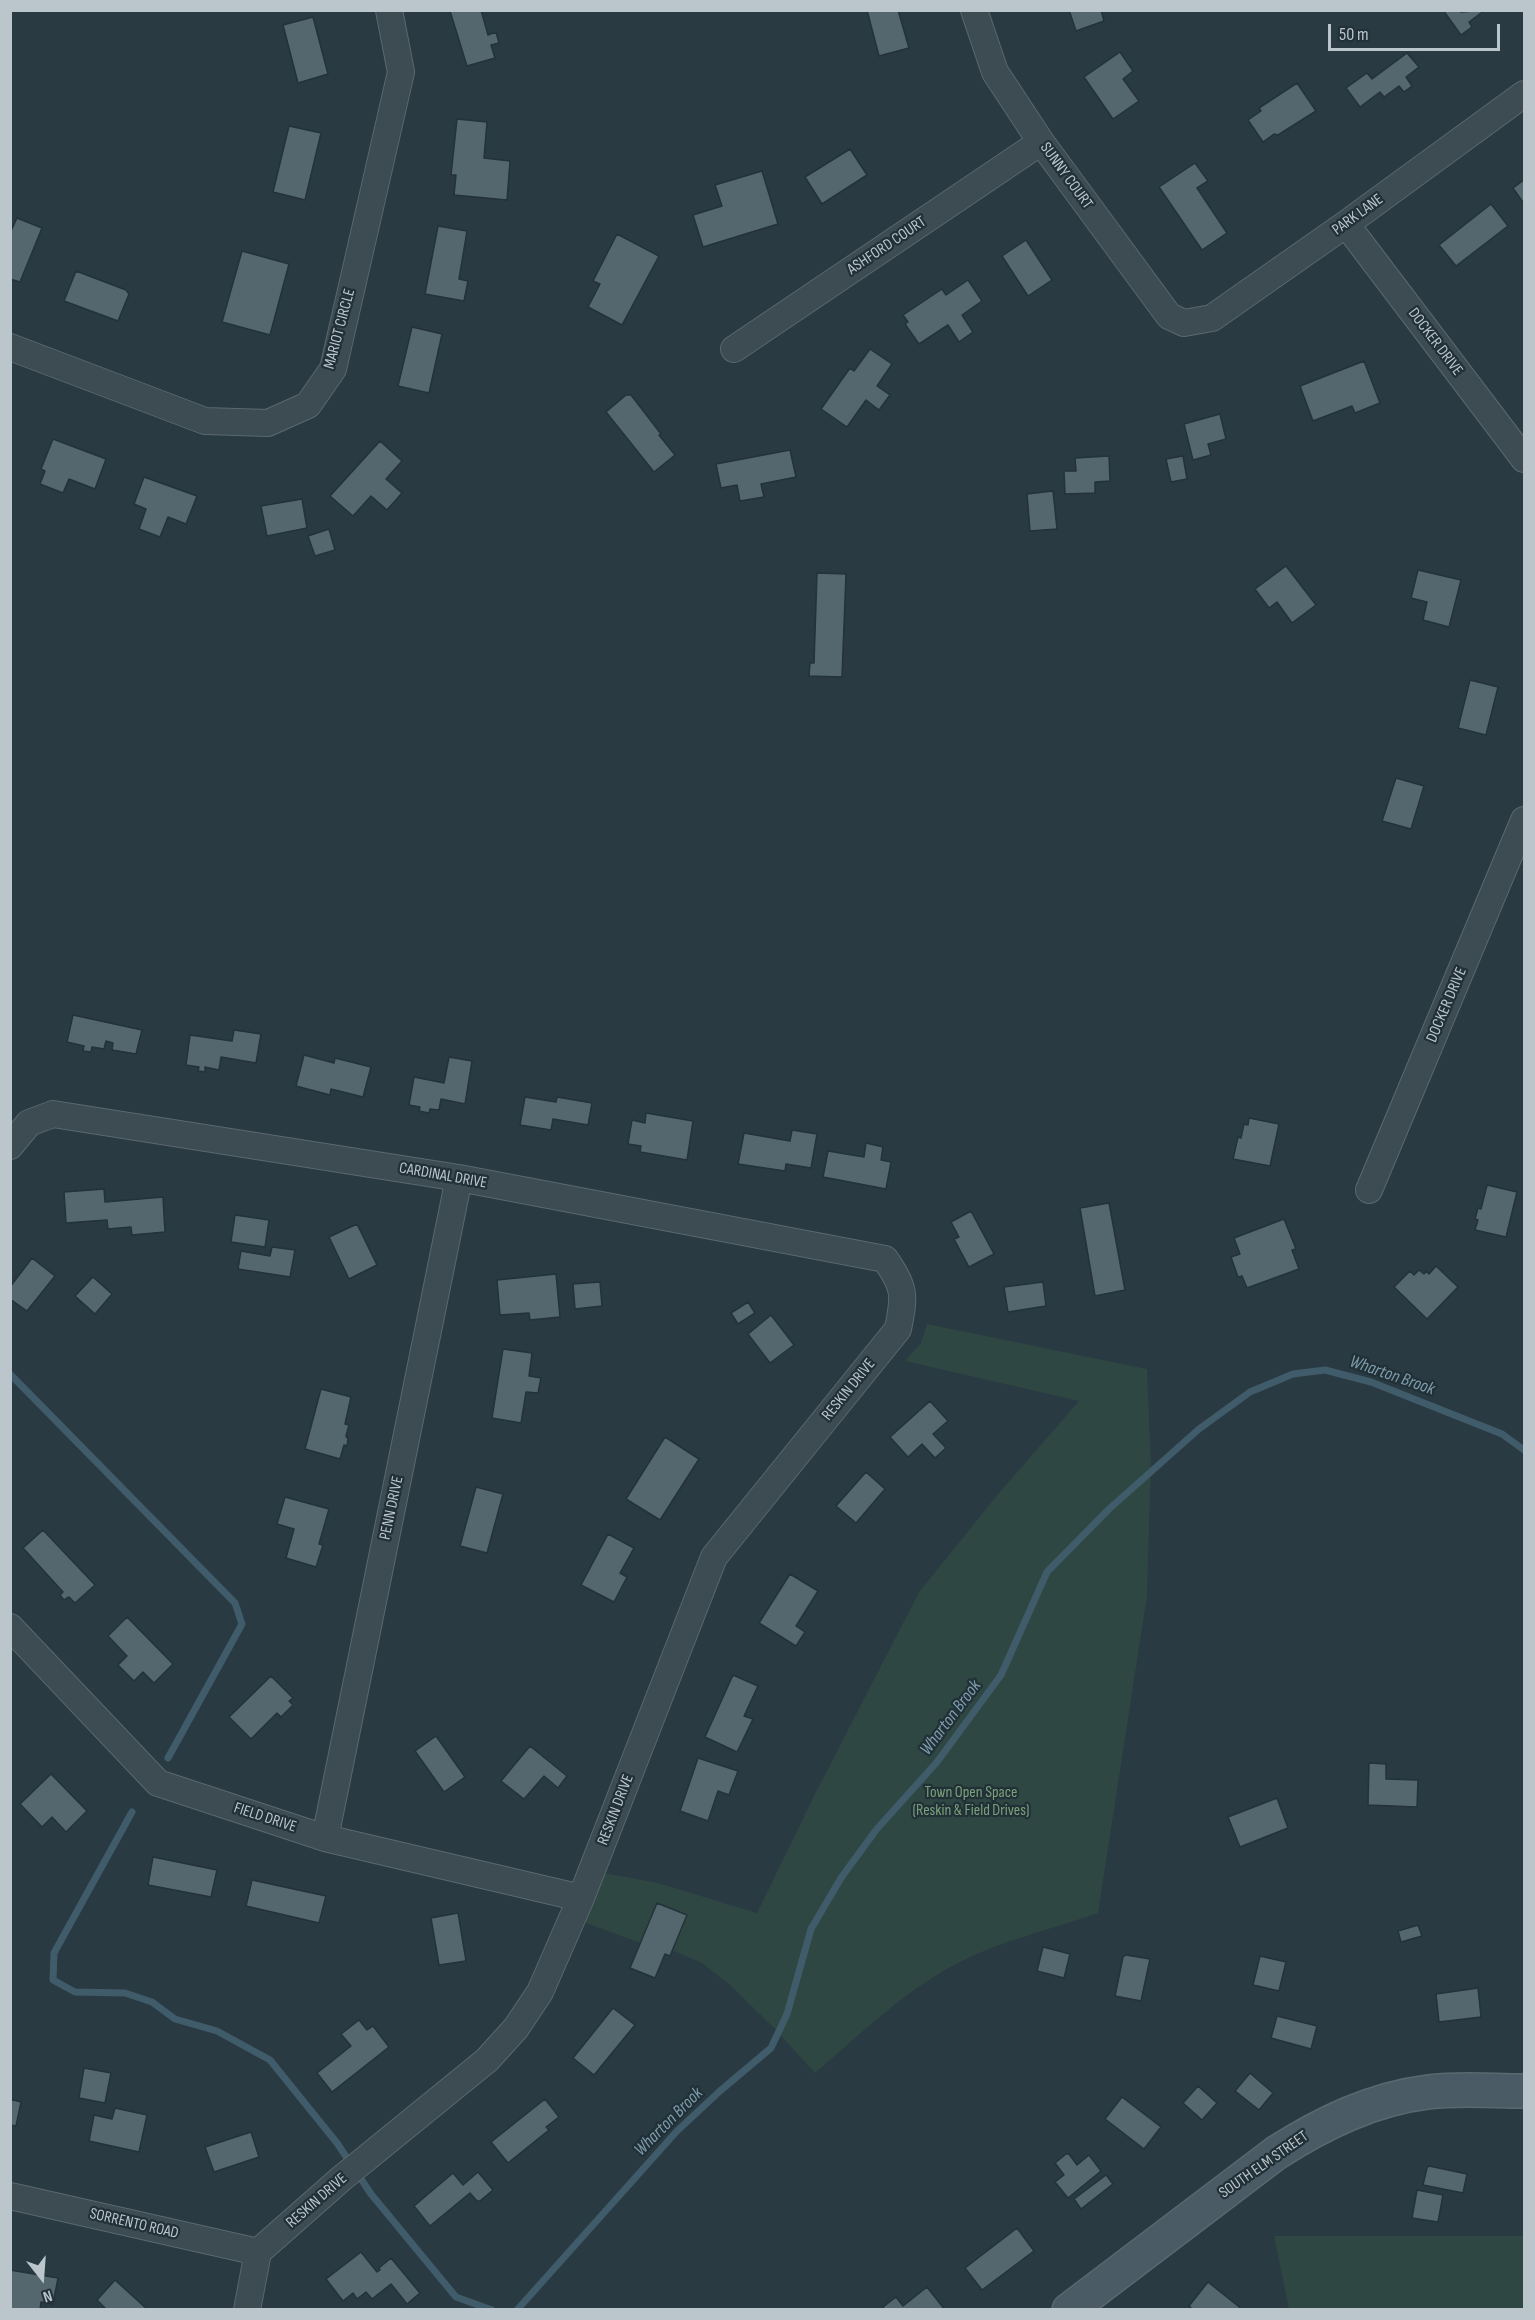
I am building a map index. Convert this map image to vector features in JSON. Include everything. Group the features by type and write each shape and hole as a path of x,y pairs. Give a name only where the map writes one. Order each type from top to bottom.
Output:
{"main road":[{"name":"SOUTH ELM STREET","path":"1070,2310 1276,2153 1308,2132 1355,2110 1395,2098 1428,2092 1460,2090 1524,2091"}],"street":[{"name":"MARIOT CIRCLE","path":"10,347 205,421 268,423 308,405 333,369 401,72 389,10"},
{"name":"SUNNY COURT","path":"974,10 995,72 1041,142 1169,316 1184,323"},
{"name":"PARK LANE","path":"1184,323 1212,318 1524,94"},
{"name":"ASHFORD COURT","path":"734,349 1041,142"},
{"name":"DOCKER DRIVE","path":"1346,224 1524,459"},
{"name":"DOCKER DRIVE","path":"1369,1190 1524,820"},
{"name":"CARDINAL DRIVE","path":"10,1146 30,1123 53,1114 459,1178 885,1259"},
{"name":"PENN DRIVE","path":"325,1838 459,1178"},
{"name":"RESKIN DRIVE","path":"258,2252 342,2178 487,2060 516,2028 540,1992 581,1898 714,1557 898,1329 904,1300 898,1277 885,1259"},
{"name":"FIELD DRIVE","path":"10,1627 158,1783 325,1838 581,1898"},
{"name":"SORRENTO ROAD","path":"10,2196 258,2252"},
{"path":"247,2310 258,2252"}],"green space":[{"name":"Town Open Space (Reskin & Field Drives)","path":"927,1324 1147,1369 1151,1463 1147,1596 1098,1913 997,1946 943,1971 886,2012 815,2073 730,1985 702,1963 674,1951 635,1941 578,1920 588,1870 658,1883 757,1913 815,1794 919,1592 999,1493 1079,1401 905,1361 921,1343"},
{"path":"1274,2236 1524,2236 1524,2309 1289,2309"}],"building":[{"path":"481,10 488,35 496,32 499,43 491,45 495,58 467,66 450,11"},
{"path":"867,10 898,10 909,48 879,56"},
{"path":"1069,10 1101,10 1104,21 1076,31"},
{"path":"1443,10 1460,10 1461,12 1485,10 1469,22 1472,27 1461,35"},
{"path":"313,17 328,74 298,83 283,25"},
{"path":"1120,52 1133,71 1123,79 1139,101 1113,119 1084,77"},
{"path":"1407,53 1419,67 1406,77 1412,86 1404,92 1399,86 1384,97 1380,92 1360,107 1346,88 1367,73 1372,79"},
{"path":"1297,83 1316,111 1263,142 1248,120 1261,111 1259,108"},
{"path":"457,119 487,122 484,158 510,161 507,200 454,195 456,175 451,175"},
{"path":"289,126 321,133 305,200 273,192"},
{"path":"850,149 867,175 822,204 805,177"},
{"path":"1195,163 1208,181 1197,188 1227,233 1202,250 1159,187"},
{"path":"762,171 778,224 703,247 693,215 722,206 715,185"},
{"path":"1524,180 1524,204 1513,188"},
{"path":"1491,204 1508,226 1456,266 1439,245"},
{"path":"17,218 42,228 20,282 10,279 10,233"},
{"path":"438,226 467,231 459,279 468,281 464,301 425,294"},
{"path":"617,234 659,256 622,325 588,307 600,284 593,281"},
{"path":"1026,240 1052,280 1028,296 1002,256"},
{"path":"242,251 289,264 270,335 222,322"},
{"path":"76,271 126,290 129,294 118,321 64,301"},
{"path":"968,280 982,301 962,315 973,332 959,342 948,325 919,344 905,324 908,322 903,315 942,289 946,295"},
{"path":"412,327 442,334 429,393 398,386"},
{"path":"870,349 892,364 877,386 890,395 879,410 866,400 847,427 821,409 850,368 854,371"},
{"path":"1364,361 1380,403 1355,413 1352,406 1313,421 1300,386"},
{"path":"626,395 631,395 675,455 654,472 606,412"},
{"path":"1220,414 1226,439 1208,444 1211,455 1193,460 1184,424"},
{"path":"53,439 106,459 95,489 69,479 63,493 40,484 45,471 41,469"},
{"path":"380,441 402,461 386,479 402,493 387,510 371,496 353,516 330,496"},
{"path":"790,450 796,477 761,484 764,497 740,501 737,485 721,488 716,464"},
{"path":"1109,456 1110,481 1095,482 1095,493 1065,494 1064,471 1076,471 1075,458"},
{"path":"1183,456 1187,479 1171,482 1166,459"},
{"path":"144,477 197,496 186,524 168,517 160,537 139,529 146,509 134,504"},
{"path":"1053,491 1057,529 1030,531 1027,494"},
{"path":"302,499 307,528 267,536 261,506"},
{"path":"329,529 335,550 315,556 308,536"},
{"path":"1286,566 1316,605 1292,623 1277,602 1269,608 1255,589"},
{"path":"1418,570 1461,580 1449,627 1423,620 1427,602 1411,598"},
{"path":"817,573 846,574 842,677 809,676 810,663 814,663"},
{"path":"1470,680 1498,687 1486,735 1458,728"},
{"path":"1396,778 1424,786 1411,829 1382,821"},
{"path":"73,1015 142,1030 136,1054 112,1050 113,1043 106,1041 104,1049 92,1047 91,1052 83,1051 84,1046 67,1042"},
{"path":"234,1030 261,1034 256,1063 221,1057 219,1070 205,1067 205,1072 198,1071 199,1067 186,1065 190,1035 232,1041"},
{"path":"304,1055 334,1063 335,1058 371,1067 363,1097 331,1089 330,1095 296,1086"},
{"path":"449,1057 472,1061 465,1104 441,1099 439,1110 430,1109 429,1113 419,1111 420,1107 409,1105 414,1077 444,1083"},
{"path":"525,1097 556,1102 557,1097 592,1103 588,1125 553,1119 551,1130 520,1125"},
{"path":"646,1113 693,1121 687,1160 640,1152 641,1146 628,1144 632,1120 645,1123"},
{"path":"1249,1118 1279,1124 1270,1166 1233,1159 1238,1137 1241,1138 1244,1124 1248,1125"},
{"path":"792,1130 817,1134 811,1168 786,1164 785,1171 738,1164 744,1133 790,1141"},
{"path":"866,1143 883,1147 881,1160 891,1162 886,1189 823,1177 828,1151 864,1157"},
{"path":"1487,1185 1517,1192 1506,1237 1475,1230 1478,1220 1475,1219 1478,1208 1481,1209"},
{"path":"104,1189 105,1202 163,1197 165,1232 132,1235 131,1227 108,1229 107,1220 66,1223 64,1192"},
{"path":"1109,1203 1125,1290 1095,1296 1080,1208"},
{"path":"971,1211 994,1254 969,1267 954,1239 959,1237 951,1222"},
{"path":"235,1215 269,1220 265,1247 231,1242"},
{"path":"1284,1219 1296,1249 1292,1250 1299,1269 1247,1288 1242,1276 1238,1277 1231,1257 1240,1254 1234,1238"},
{"path":"357,1224 377,1265 349,1279 329,1237"},
{"path":"272,1247 295,1250 290,1277 238,1269 241,1251 270,1256"},
{"path":"32,1258 55,1276 27,1311 10,1299 10,1287"},
{"path":"1436,1266 1458,1287 1427,1319 1394,1287 1410,1271 1414,1275 1419,1270 1424,1274 1426,1271 1429,1274"},
{"path":"556,1274 560,1317 530,1320 529,1313 500,1315 497,1280"},
{"path":"93,1277 112,1294 95,1314 75,1296"},
{"path":"600,1282 602,1306 575,1309 573,1284"},
{"path":"1043,1282 1046,1306 1008,1312 1004,1287"},
{"path":"748,1302 755,1313 738,1324 731,1313"},
{"path":"771,1315 794,1345 770,1363 748,1334"},
{"path":"503,1349 532,1353 529,1376 541,1378 538,1393 526,1392 521,1423 492,1418"},
{"path":"321,1389 351,1397 345,1424 349,1425 346,1436 347,1446 344,1445 340,1459 305,1449"},
{"path":"930,1401 948,1421 933,1434 946,1448 935,1458 922,1444 908,1457 890,1437"},
{"path":"665,1437 699,1459 660,1520 626,1499"},
{"path":"866,1472 885,1489 856,1523 836,1506"},
{"path":"476,1487 503,1494 487,1553 460,1546"},
{"path":"285,1497 329,1509 319,1544 323,1545 316,1567 286,1558 294,1529 277,1524"},
{"path":"43,1530 95,1585 75,1603 69,1597 64,1600 60,1595 63,1592 23,1548"},
{"path":"608,1534 634,1548 620,1573 627,1577 614,1602 581,1585"},
{"path":"790,1574 818,1591 796,1626 805,1632 796,1646 759,1623"},
{"path":"127,1617 173,1664 154,1683 143,1672 134,1681 118,1665 127,1656 108,1636"},
{"path":"733,1675 758,1686 744,1716 753,1719 737,1752 705,1737"},
{"path":"271,1676 293,1698 289,1701 293,1705 281,1717 277,1713 251,1739 229,1717"},
{"path":"436,1736 465,1777 444,1792 415,1751"},
{"path":"530,1746 567,1776 558,1788 544,1776 524,1799 501,1781"},
{"path":"698,1758 738,1771 729,1795 718,1791 708,1821 680,1811"},
{"path":"1369,1763 1386,1764 1386,1779 1418,1780 1417,1807 1368,1805"},
{"path":"51,1774 87,1811 66,1832 52,1817 42,1827 20,1804"},
{"path":"1277,1798 1288,1828 1240,1847 1228,1817"},
{"path":"153,1857 217,1870 211,1897 148,1885"},
{"path":"252,1880 326,1896 319,1923 246,1906"},
{"path":"657,1903 687,1915 670,1956 665,1954 655,1978 630,1968"},
{"path":"458,1913 466,1961 439,1965 431,1918"},
{"path":"1418,1925 1422,1936 1401,1942 1398,1931"},
{"path":"1043,1947 1070,1954 1064,1978 1037,1971"},
{"path":"1126,1955 1150,1959 1141,2001 1115,1996 1123,1957"},
{"path":"1260,1956 1286,1962 1279,1991 1253,1985"},
{"path":"1478,1988 1481,2017 1439,2022 1436,1994"},
{"path":"613,2008 635,2025 594,2075 573,2058"},
{"path":"1277,2016 1317,2026 1311,2049 1271,2038"},
{"path":"359,2020 367,2030 373,2026 389,2047 332,2092 317,2073 351,2046 341,2034"},
{"path":"84,2068 111,2073 105,2103 79,2098"},
{"path":"1250,2073 1273,2093 1259,2110 1235,2091"},
{"path":"1198,2086 1217,2103 1202,2120 1183,2103"},
{"path":"1122,2097 1161,2127 1144,2149 1105,2119"},
{"path":"10,2099 21,2102 16,2126 10,2125"},
{"path":"545,2099 559,2117 546,2127 549,2130 508,2163 491,2142"},
{"path":"115,2108 147,2115 139,2152 89,2141 94,2115 112,2119"},
{"path":"251,2132 259,2157 214,2172 205,2147"},
{"path":"1069,2154 1077,2165 1089,2155 1101,2171 1068,2198 1055,2182 1064,2175 1055,2163"},
{"path":"1429,2166 1467,2174 1463,2193 1423,2185"},
{"path":"478,2172 493,2190 480,2201 477,2201 470,2193 430,2226 414,2206 453,2173 463,2185"},
{"path":"1106,2175 1113,2184 1081,2209 1074,2199"},
{"path":"1417,2190 1443,2195 1438,2222 1412,2218"},
{"path":"1017,2228 1034,2251 982,2290 965,2268"},
{"path":"361,2252 377,2272 391,2258 420,2293 407,2304 391,2284 372,2299 366,2292 357,2299 353,2293 343,2301 326,2279"},
{"path":"10,2270 58,2278 53,2304 41,2302 40,2310 10,2310"},
{"path":"115,2280 148,2310 107,2310 97,2300"},
{"path":"1208,2282 1243,2310 1193,2310 1189,2306"},
{"path":"927,2287 945,2310 885,2310 883,2307 896,2297 903,2306"}],"waterway":[{"name":"Wharton Brook","path":"517,2310 677,2131 771,2048 787,2014 811,1929 841,1878 876,1830 937,1762 1001,1675 1047,1572 1109,1509 1199,1429 1250,1392 1293,1374 1325,1370 1371,1382 1502,1434 1524,1450"},
{"path":"10,1374 235,1603 242,1624 168,1758"},
{"path":"132,1812 54,1953 53,1980 75,1992 125,1993 152,2002 175,2019 217,2031 270,2060 337,2143 351,2164"},
{"path":"357,2173 371,2194 456,2297 492,2310"}]}
